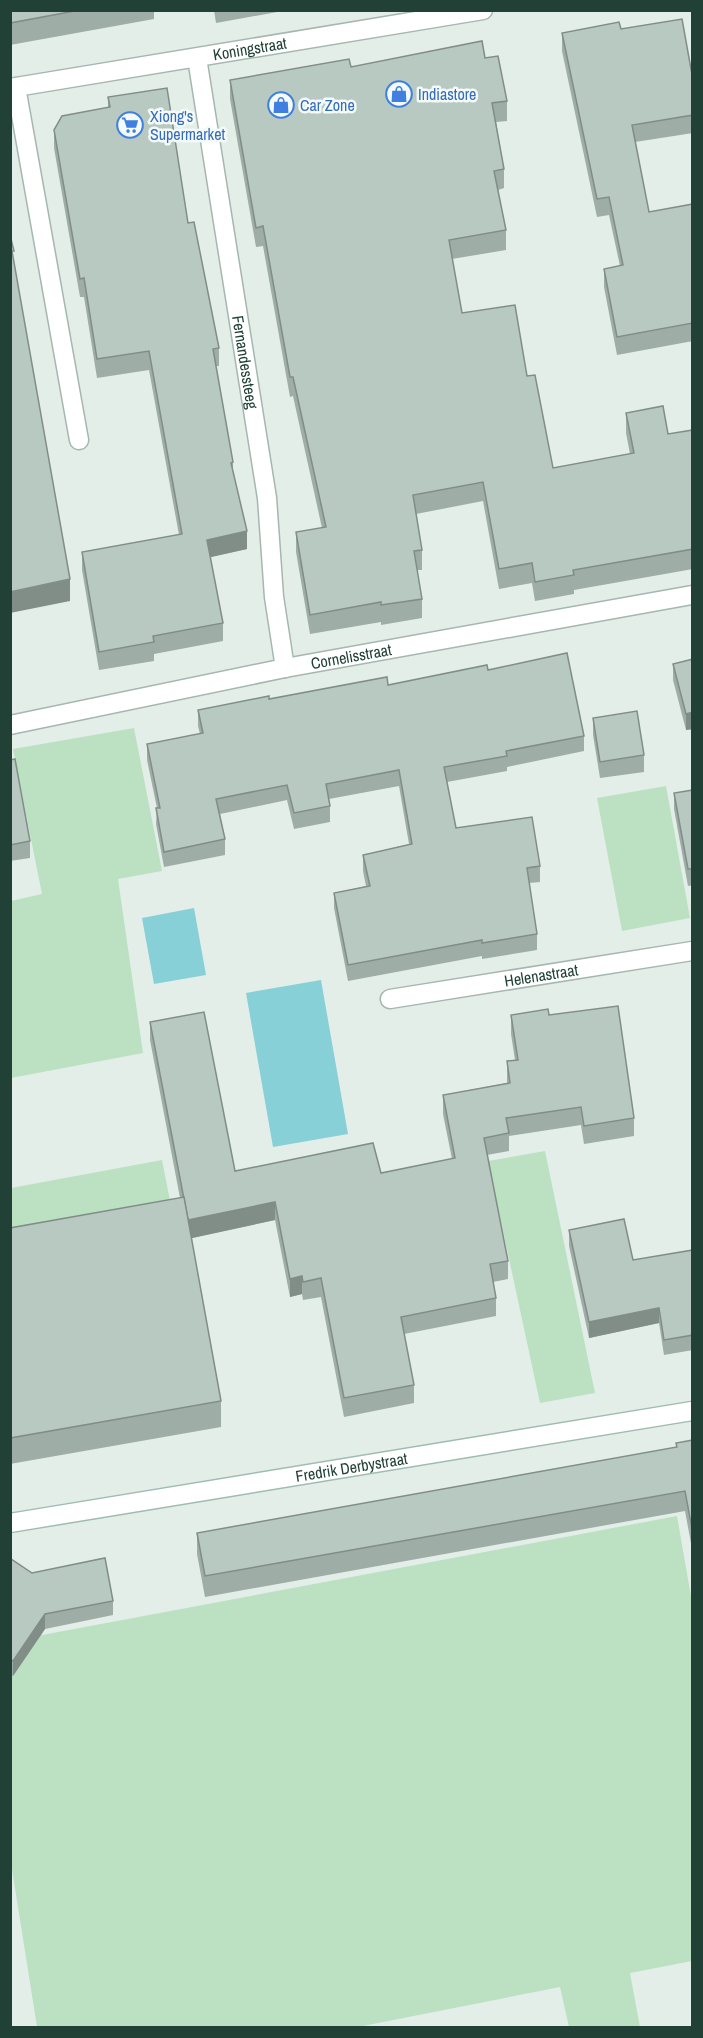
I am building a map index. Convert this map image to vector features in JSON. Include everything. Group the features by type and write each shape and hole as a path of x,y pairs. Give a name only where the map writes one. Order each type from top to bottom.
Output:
{"street":[{"name":"Koningstraat","path":"12,87 483,10"},
{"name":"Fernandessteeg","path":"197,58 267,498 274,597 285,668"},
{"path":"12,87 79,440"},
{"name":"Cornelisstraat","path":"10,725 285,668 693,595"},
{"name":"Helenastraat","path":"390,999 693,951"},
{"name":"Fredrik Derbystraat","path":"10,1522 693,1411"}],"green space":[{"path":"134,728 162,871 118,879 143,1053 11,1078 11,901 42,894 13,749"},
{"path":"666,786 690,918 622,931 597,798"},
{"path":"545,1151 595,1393 540,1403 488,1161"},
{"path":"162,1160 174,1221 11,1250 11,1188"},
{"path":"677,1516 692,1602 692,1961 630,1973 640,2027 569,2027 560,1987 358,2027 37,2027 11,1863 10,1641"}],"water":[{"path":"194,908 206,975 154,984 142,918"},
{"path":"321,980 348,1134 273,1147 246,993"}],"building":[{"path":"10,10 80,10 10,23"},
{"path":"682,19 693,80 693,115 632,125 649,212 693,204 693,323 617,337 604,269 623,265 609,197 597,199 562,33 619,22 621,29"},
{"path":"482,41 485,58 498,56 507,101 492,103 504,169 494,171 506,230 449,240 462,313 515,305 527,376 535,375 553,468 634,453 626,413 663,406 668,434 693,430 693,549 573,570 574,575 535,582 532,563 499,569 483,482 413,495 422,550 414,551 422,599 381,605 381,602 310,615 296,532 326,527 293,377 290,377 263,226 256,228 230,80 349,59 351,67"},
{"path":"167,88 188,223 194,222 219,348 213,349 233,462 231,463 247,531 207,540 223,623 153,636 154,642 99,652 82,552 182,534 149,351 97,359 84,278 80,279 54,130 62,116 110,107 108,97"},
{"path":"10,235 70,579 10,592"},
{"path":"567,653 584,736 506,751 507,756 444,767 456,828 532,817 540,866 527,868 537,934 482,943 482,940 348,965 334,893 370,886 363,855 412,844 399,770 326,784 330,806 294,813 287,785 216,799 225,839 164,852 156,808 160,808 147,744 203,733 198,710 387,677 388,685 487,665 488,670"},
{"path":"693,659 693,712 686,714 673,664"},
{"path":"637,711 644,755 600,762 593,718"},
{"path":"15,759 30,841 10,845 10,760"},
{"path":"693,790 693,869 688,869 674,793"},
{"path":"618,1006 634,1118 584,1126 581,1107 506,1118 509,1133 484,1138 508,1261 490,1264 496,1298 401,1317 414,1385 344,1398 321,1278 303,1282 302,1276 290,1279 275,1202 188,1220 150,1022 204,1012 235,1171 373,1143 381,1173 455,1158 443,1095 510,1083 507,1061 518,1060 511,1015 548,1009 549,1015"},
{"path":"184,1197 221,1401 10,1438 10,1228"},
{"path":"624,1219 633,1260 693,1250 693,1335 664,1340 659,1308 589,1322 569,1230"},
{"path":"693,1440 693,1534 685,1491 205,1576 197,1533 677,1447 676,1443"},
{"path":"105,1558 113,1601 45,1614 13,1661 10,1659 11,1559 32,1573"}],"place":[{"name":"Indiastore","path":"399,94"},
{"name":"Car Zone","path":"281,105"},
{"name":"Xiong's Supermarket","path":"130,125"}]}
